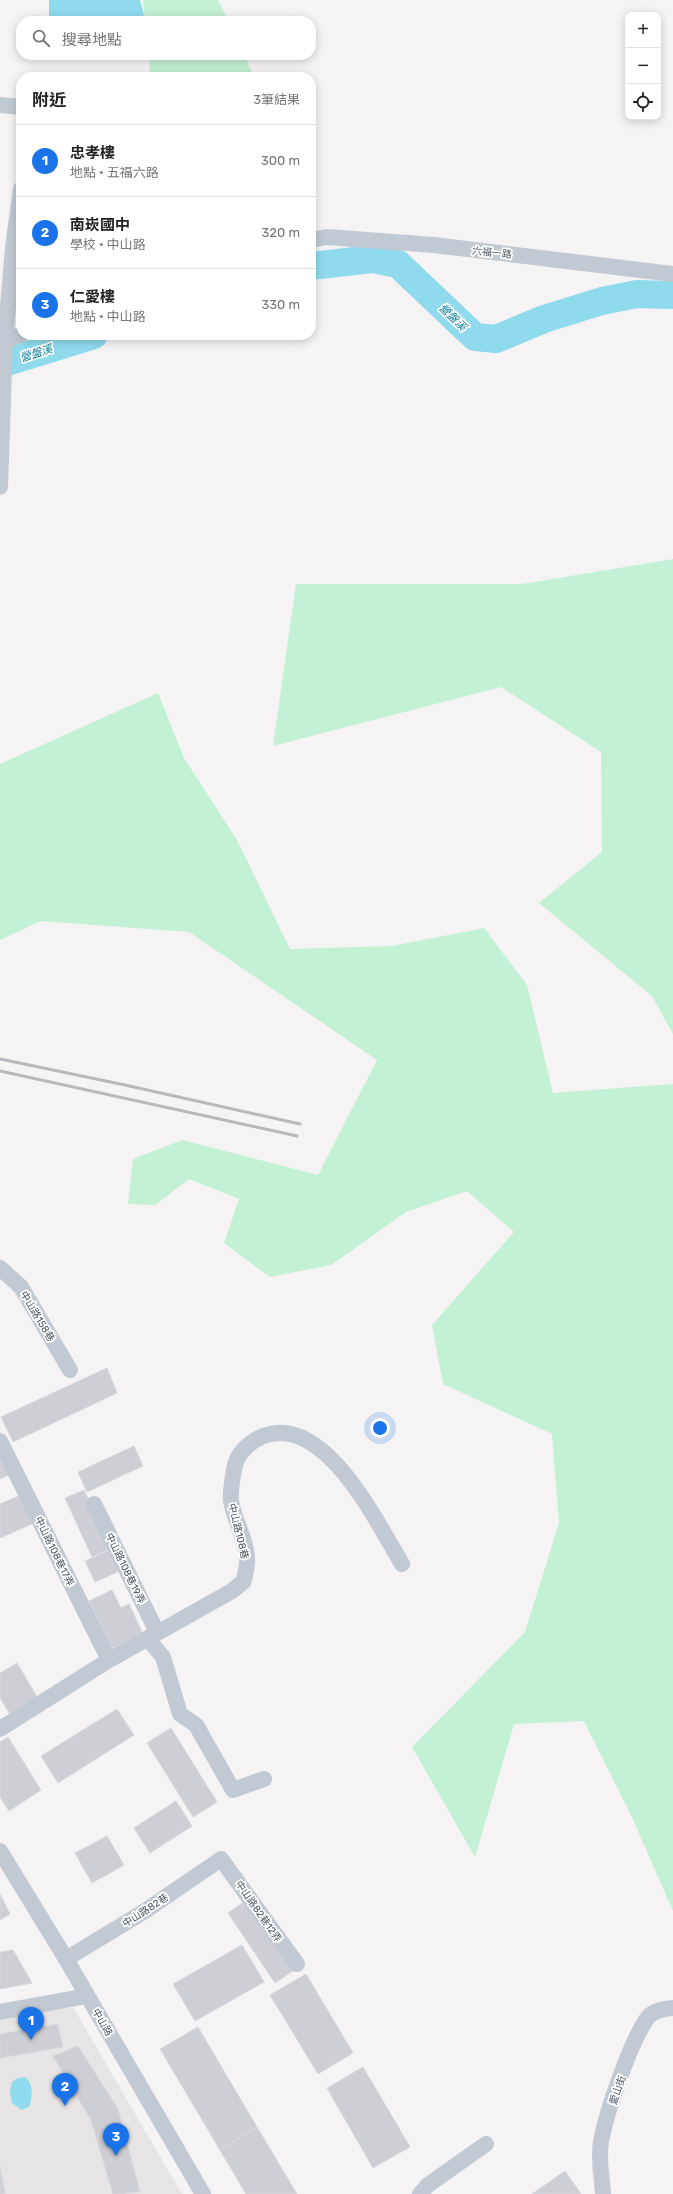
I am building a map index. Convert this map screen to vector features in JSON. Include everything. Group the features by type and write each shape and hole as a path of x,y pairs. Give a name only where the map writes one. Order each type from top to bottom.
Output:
{"street":[{"path":"0,105 16,107"},
{"path":"0,487 4,389 3,345 16,225"},
{"name":"六福一路","path":"316,239 327,237 434,245 673,274"},
{"path":"3,345 16,338"},
{"name":"中山路158巷","path":"0,1268 21,1287 70,1370"},
{"name":"中山路108巷","path":"0,1729 109,1660 232,1591 244,1581 247,1555 231,1501 235,1465 243,1449 255,1440 274,1432 302,1437 314,1445 351,1479 402,1564"},
{"name":"中山路108巷17弄","path":"0,1441 109,1660"},
{"name":"中山路108巷19弄","path":"94,1504 163,1657 180,1714 196,1725 233,1790 264,1779"},
{"name":"中山路","path":"0,1851 66,1959 203,2194"},
{"name":"中山路82巷","path":"66,1959 145,1910 222,1859"},
{"name":"中山路82巷12弄","path":"222,1859 297,1964"},
{"path":"0,2012 87,1996"},
{"name":"愛山街","path":"602,2194 600,2144 611,2106 631,2050 649,2016 666,2008 673,2008"},
{"path":"420,2194 428,2185 486,2144"}],"shaded area":[{"path":"73,2007 182,2194 0,2194 0,2018"}],"green space":[{"path":"143,0 218,0 226,16 145,16"},
{"path":"149,60 246,60 252,72 150,72"},
{"path":"673,559 673,1034 652,996 539,903 602,852 601,752 501,687 273,746 296,584 522,584"},
{"path":"158,693 184,758 237,840 290,949 392,946 484,928 527,985 553,1093 673,1084 673,1911 631,1815 584,1721 514,1724 475,1857 412,1747 525,1632 559,1523 552,1434 443,1384 432,1325 514,1232 467,1191 406,1212 331,1265 270,1277 224,1243 239,1199 189,1179 155,1205 128,1204 133,1159 182,1140 318,1175 377,1060 189,932 41,921 0,940 0,764"}],"water":[{"path":"49,0 140,0 144,15 144,16 49,16"},
{"path":"25,2077 30,2083 32,2090 30,2106 22,2110 12,2103 10,2092 12,2082 18,2078"}],"building":[{"path":"107,1368 117,1393 13,1442 1,1417"},
{"path":"134,1446 143,1466 87,1492 78,1472"},
{"path":"0,1450 16,1472 0,1479"},
{"path":"84,1490 112,1548 92,1557 65,1498"},
{"path":"23,1494 36,1522 0,1538 0,1504"},
{"path":"114,1548 124,1569 95,1582 85,1561"},
{"path":"112,1590 121,1608 129,1604 143,1634 112,1648 89,1601"},
{"path":"17,1663 39,1700 11,1716 0,1698 0,1673"},
{"path":"117,1709 134,1735 58,1783 41,1756"},
{"path":"171,1728 217,1802 193,1817 147,1743"},
{"path":"8,1737 41,1790 9,1811 0,1797 0,1742"},
{"path":"176,1801 192,1826 150,1853 134,1828"},
{"path":"107,1836 124,1865 92,1883 75,1853"},
{"path":"0,1894 10,1914 0,1920"},
{"path":"247,1900 294,1970 275,1983 228,1913"},
{"path":"242,1945 264,1982 195,2021 173,1984"},
{"path":"13,1950 32,1983 0,1989 0,1952"},
{"path":"306,1974 353,2053 318,2074 270,1995"},
{"path":"58,2024 63,2047 0,2058 0,2034"},
{"path":"198,2027 257,2127 220,2150 160,2049"},
{"path":"78,2046 118,2109 140,2192 113,2194 91,2120 53,2056"},
{"path":"363,2067 410,2147 373,2168 327,2088"},
{"path":"257,2127 297,2194 246,2194 220,2150"},
{"path":"0,2166 5,2194 0,2194"},
{"path":"565,2171 581,2194 532,2194"}],"waterway":[{"name":"營盤溪","path":"316,265 372,259 398,264 475,337 496,339 544,319 602,301 637,294 673,295"},
{"name":"營盤溪","path":"0,364 78,340"}],"railway":[{"path":"0,1059 300,1124"},
{"path":"0,1071 297,1136"}],"place":[{"name":"忠孝樓","path":"31,2040"},
{"name":"南崁國中","path":"65,2106"},
{"name":"仁愛樓","path":"116,2156"}]}
